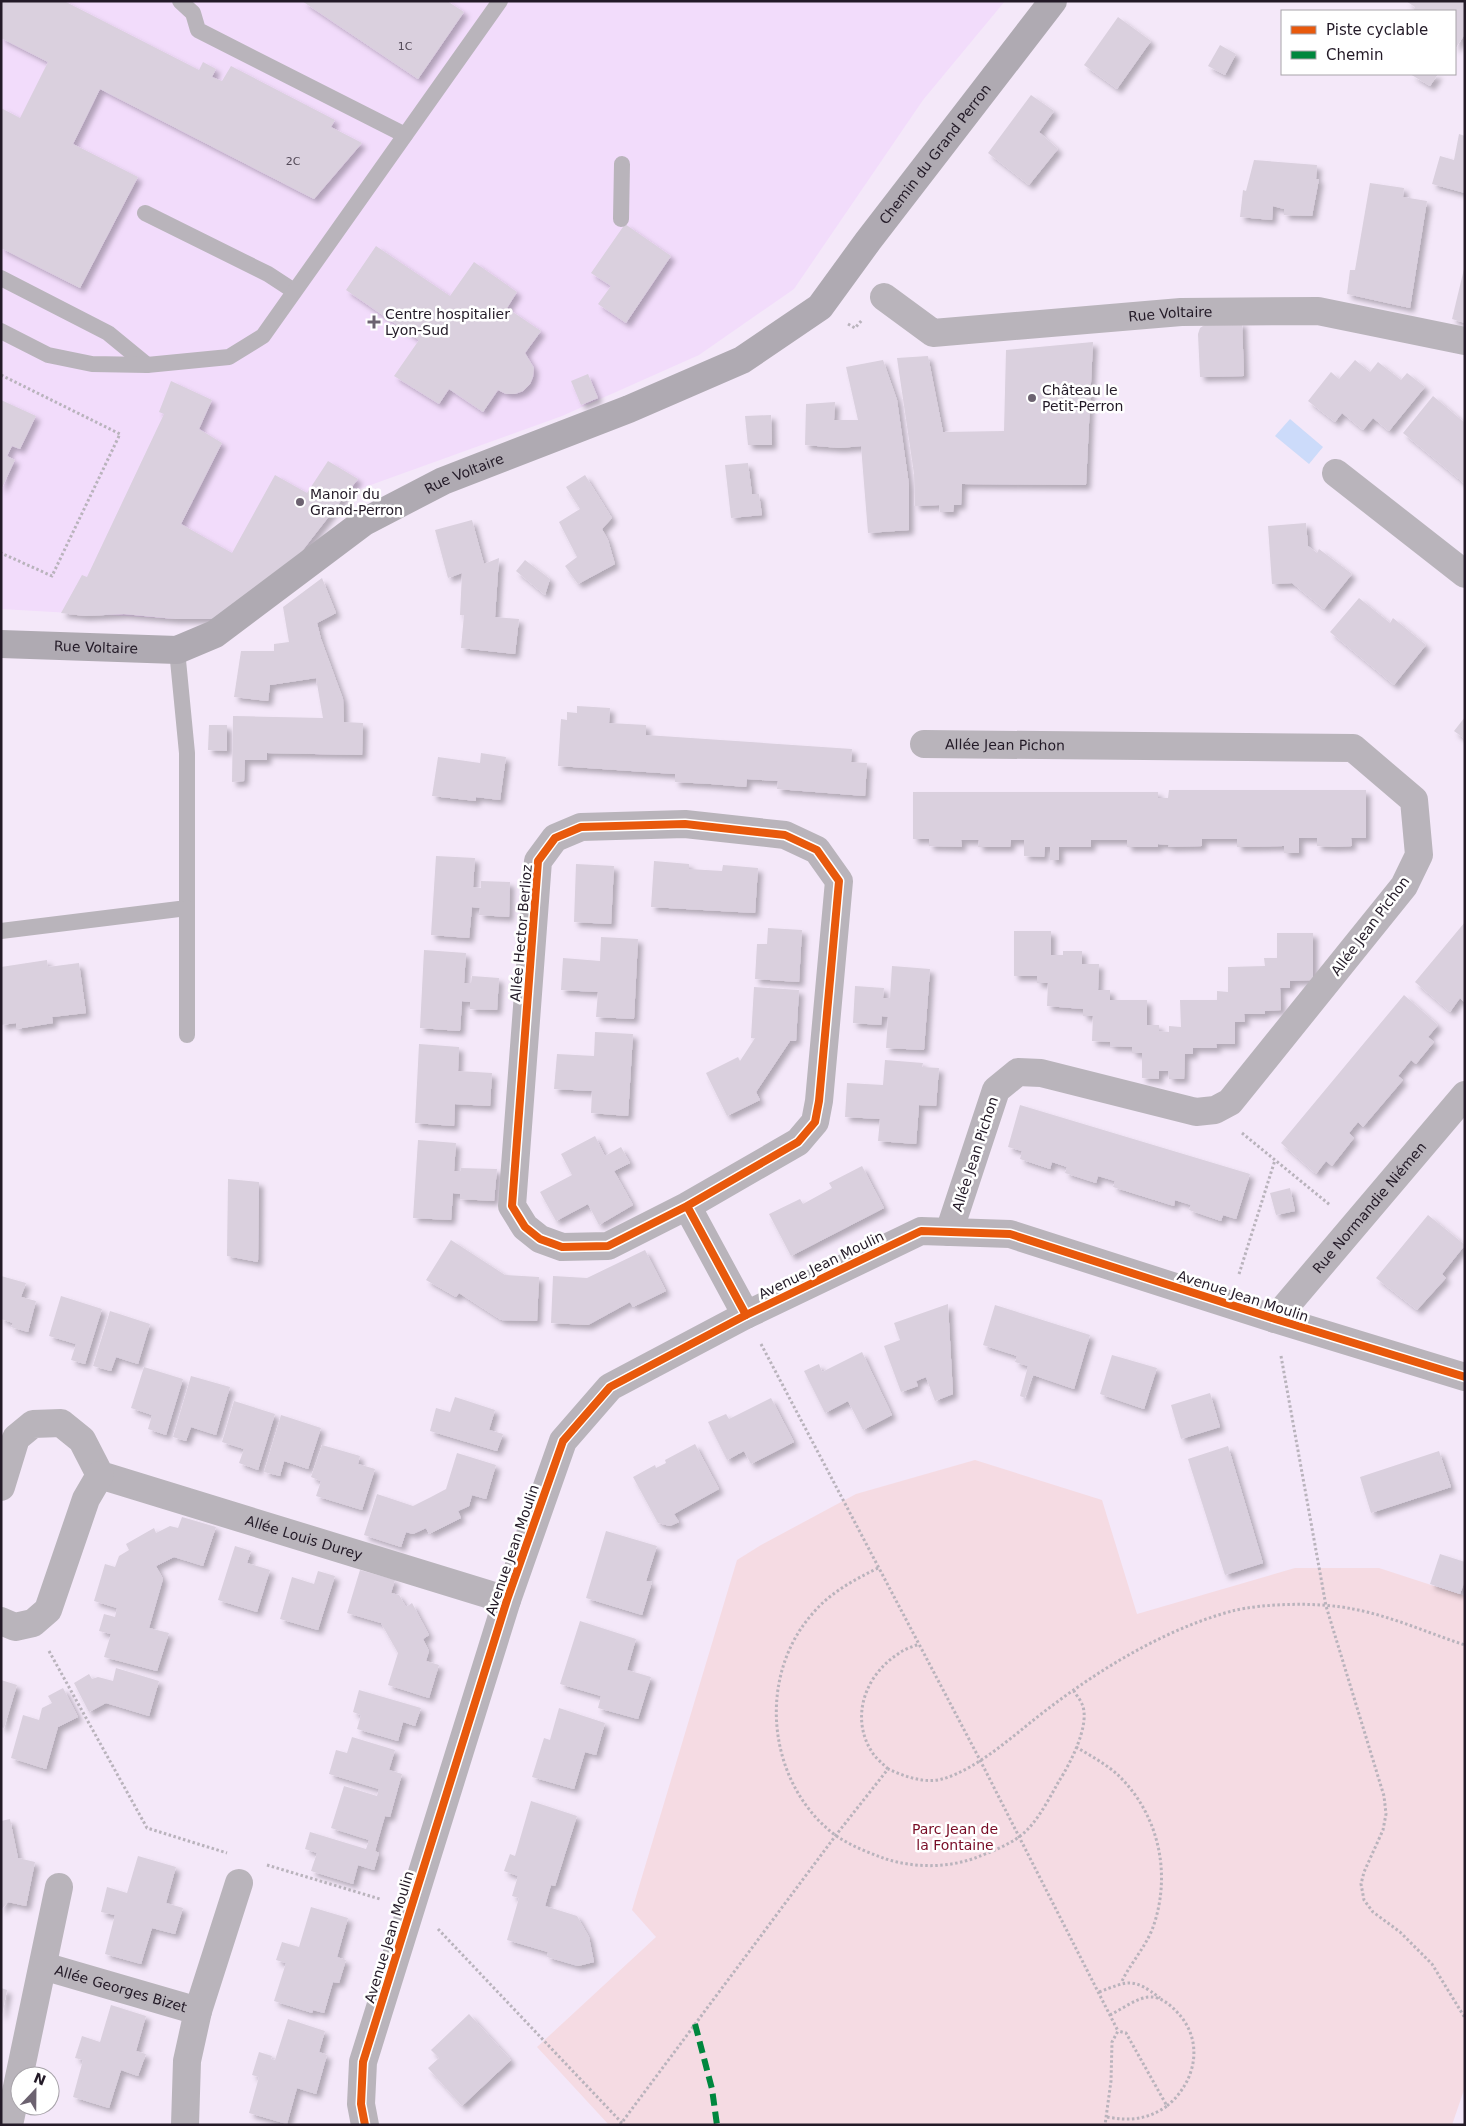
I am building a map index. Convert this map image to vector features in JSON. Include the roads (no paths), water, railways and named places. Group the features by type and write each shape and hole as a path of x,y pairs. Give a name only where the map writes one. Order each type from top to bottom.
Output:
{"street":[{"name":"Chemin du Grand Perron","path":"820,307 874,233 1053,1"},
{"name":"Rue Voltaire","path":"884,297 933,333 1181,312 1318,311 1465,341"},
{"name":"Rue Voltaire","path":"1,644 178,650 215,634 364,522 443,481 629,410 742,360 820,307"},
{"path":"1336,472 1465,574"},
{"name":"Allée Jean Pichon","path":"924,744 1353,748 1414,800 1419,855 1404,886 1230,1102 1215,1110 1196,1112 1041,1072 1018,1072 996,1090 950,1232"},
{"name":"Allée Hector Berlioz","path":"685,824 785,836 817,850 839,881 819,1101 815,1122 798,1142 687,1206 608,1246 562,1247 540,1239 525,1227 512,1206 538,861 555,838 581,827 685,824"},
{"name":"Rue Normandie Niémen","path":"1275,1320 1465,1095"},
{"path":"687,1206 746,1315"},
{"name":"Avenue Jean Moulin","path":"365,2125 361,2104 363,2062 508,1600 563,1441 610,1387 746,1315 921,1231 1010,1234 1275,1320 1465,1378"},
{"path":"1,1488 16,1438 33,1424 61,1423 82,1440 100,1475 86,1499 48,1610 33,1623 15,1627 1,1621"},
{"name":"Allée Louis Durey","path":"100,1475 508,1600"},
{"name":"Allée Georges Bizet","path":"185,2125 187,2061 198,2011 239,1883"},
{"name":"Allée Georges Bizet","path":"9,2125 59,1887"},
{"name":"Allée Georges Bizet","path":"43,1966 198,2011"}],"lane":[{"path":"180,1 193,13 198,30 405,135"},
{"path":"1,331 48,356 92,364 147,364 229,357 263,336 500,1"},
{"path":"621,219 622,164"},
{"path":"145,213 268,274 294,291"},
{"path":"1,278 108,333 147,364"},
{"path":"178,650 187,753 187,1035"},
{"path":"1,931 187,908"}],"water":[{"path":"1290,419 1323,447 1309,464 1275,436"}],"place":[{"name":"Centre hospitalier Lyon-Sud","path":"374,322"},
{"name":"Château le Petit-Perron","path":"1032,398"},
{"name":"Manoir du Grand-Perron","path":"300,502"}],"park label":[{"name":"Parc Jean de la Fontaine","path":"955,1838"}]}
